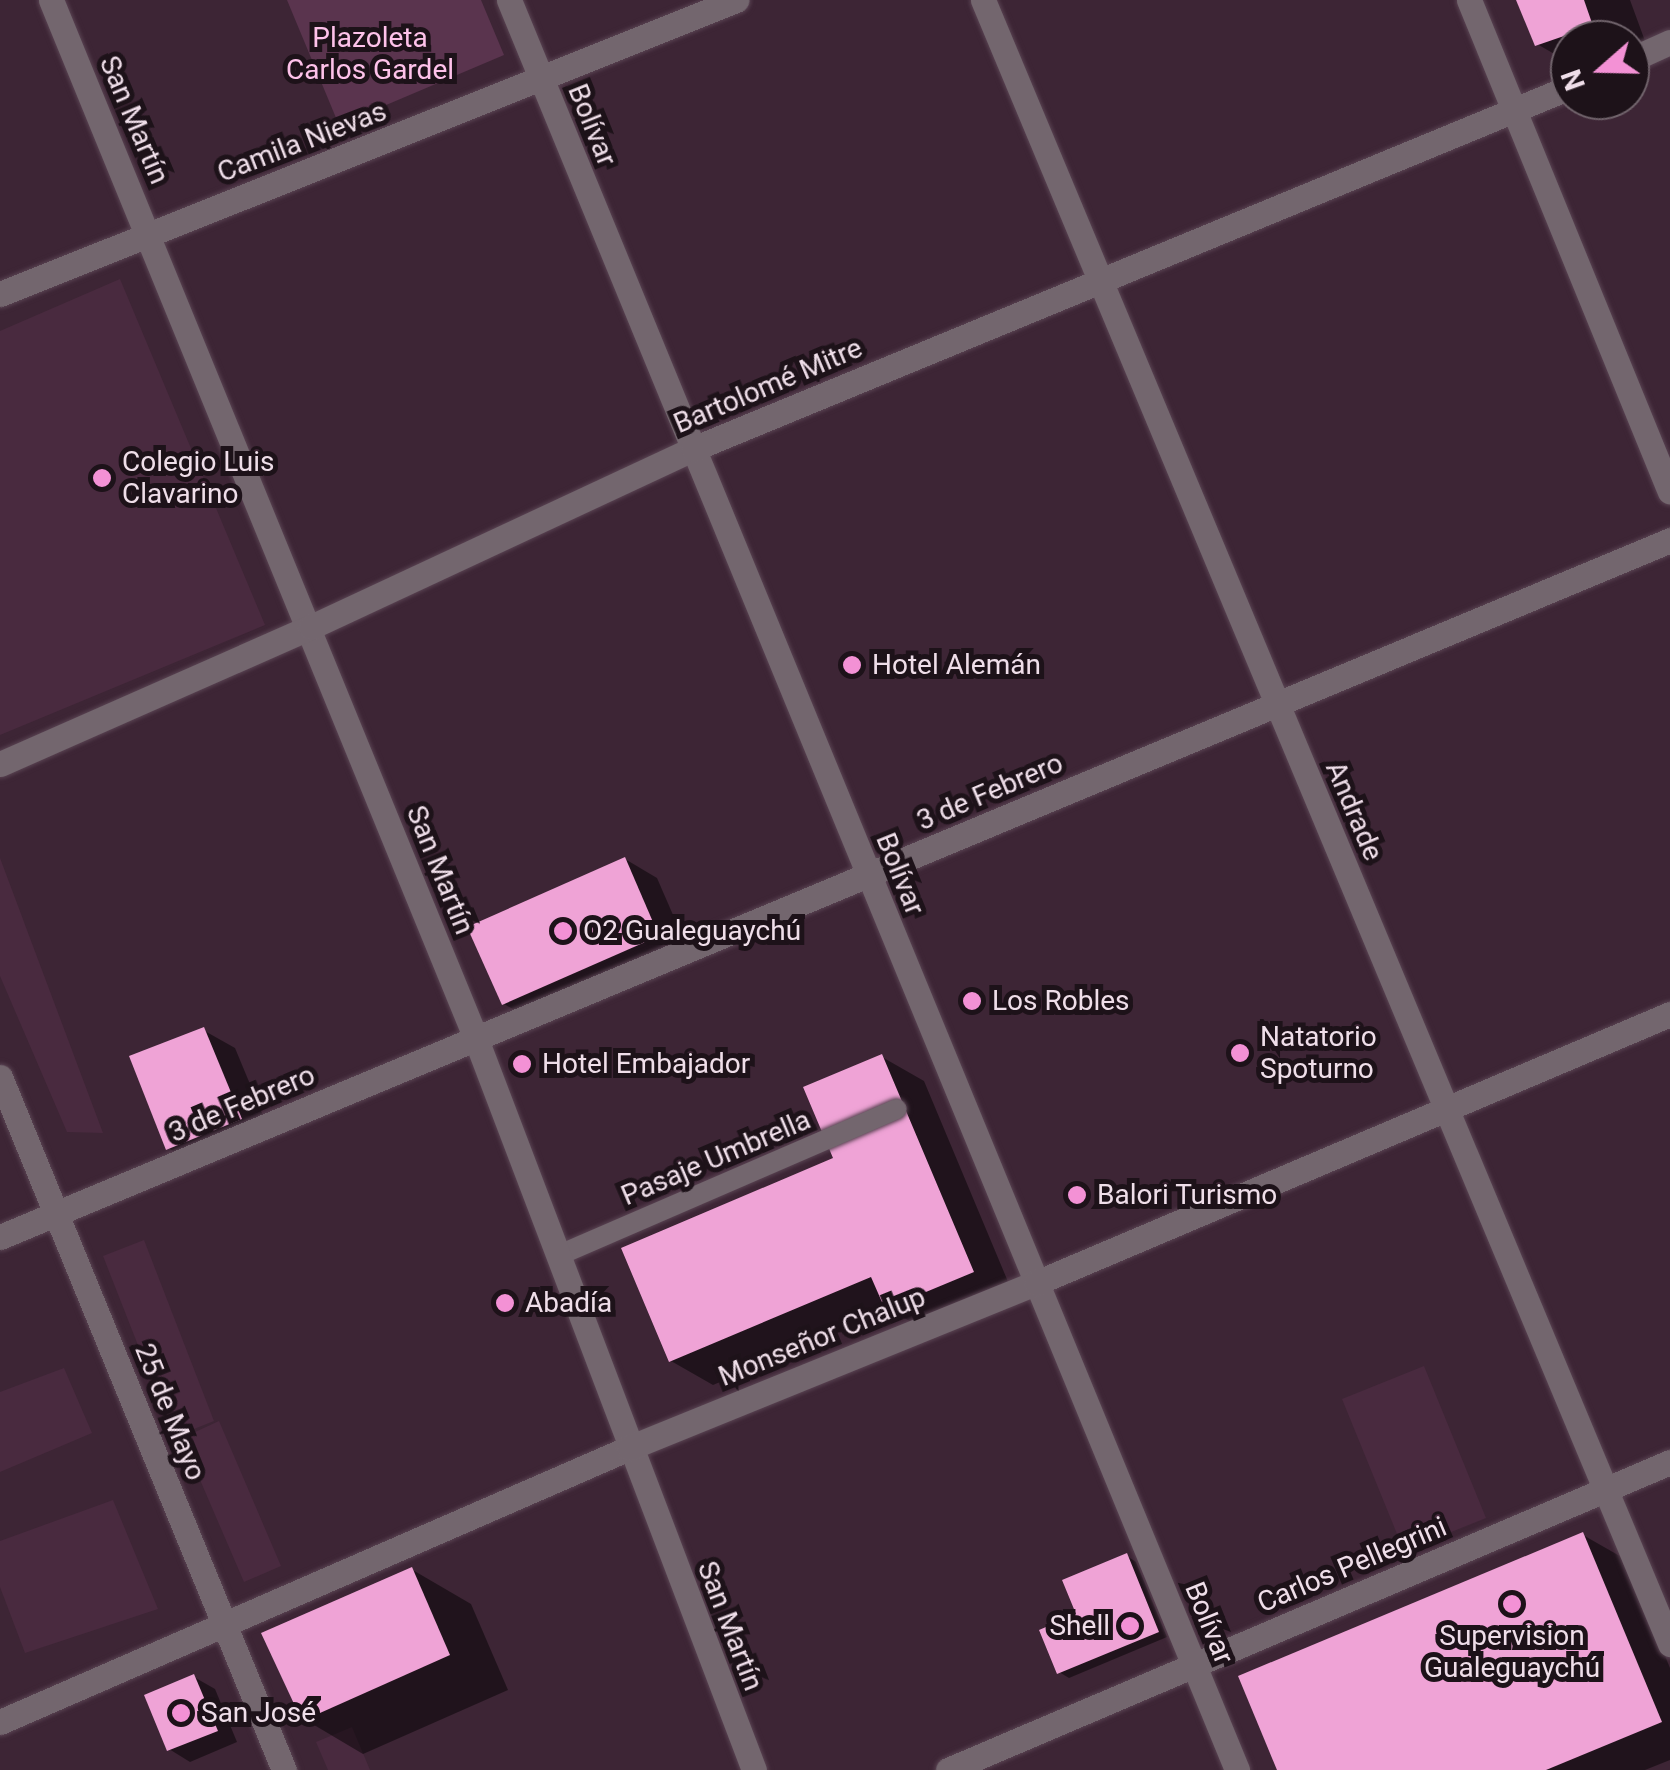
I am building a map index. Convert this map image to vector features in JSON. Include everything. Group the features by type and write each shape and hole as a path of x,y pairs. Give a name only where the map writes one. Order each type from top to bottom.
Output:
{"street":[{"name":"San Martín","path":"51,0 311,627 476,1038 628,1448 754,1770"},
{"name":"Bolívar","path":"508,0 1238,1770"},
{"name":"Camila Nievas","path":"0,294 736,0"},
{"name":"Andrade","path":"983,0 1670,1644"},
{"path":"1469,0 1670,492"},
{"name":"Bartolomé Mitre","path":"0,764 311,627 693,449 1550,96"},
{"name":"3 de Febrero","path":"0,1237 1670,540"},
{"name":"Monseñor Chalup","path":"0,1722 628,1448 1036,1283 1670,1014"},
{"name":"25 de Mayo","path":"0,1077 284,1770"},
{"name":"Carlos Pellegrini","path":"948,1770 1670,1462"}],"lane":[{"name":"Pasaje Umbrella","path":"557,1256 897,1109"}],"shaded area":[{"name":"Colegio Luis Clavarino","path":"120,279 265,625 0,735 0,331"},
{"path":"0,858 103,1133 67,1132 0,976"},
{"path":"144,1240 214,1421 174,1437 103,1256"},
{"path":"1424,1366 1486,1518 1404,1551 1342,1399"},
{"path":"64,1368 92,1433 0,1472 0,1392"},
{"path":"219,1421 281,1566 244,1582 182,1438"},
{"path":"113,1500 158,1609 25,1653 0,1587 0,1541"},
{"path":"352,1727 370,1770 328,1770 316,1742"}],"green space":[{"name":"Plazoleta Carlos Gardel","path":"287,0 481,0 504,55 339,125"}],"building":[{"path":"1516,0 1584,0 1591,20 1550,20 1550,41 1535,46"},
{"name":"O2 Gualeguaychú","path":"625,857 659,936 502,1005 467,927"},
{"path":"204,1027 242,1119 166,1150 129,1056"},
{"path":"882,1054 974,1272 885,1309 871,1277 669,1362 621,1248 833,1158 803,1087"},
{"name":"Supervision Gualeguaychú","path":"1583,1532 1662,1722 1546,1770 1277,1770 1238,1676"},
{"path":"1127,1553 1159,1632 1057,1674 1039,1630 1076,1614 1062,1580"},
{"path":"412,1567 450,1655 302,1721 261,1633"},
{"name":"San José","path":"194,1674 218,1731 167,1751 144,1695"}],"place":[{"name":"Colegio Luis Clavarino","path":"102,478"},
{"name":"Hotel Alemán","path":"852,665"},
{"name":"O2 Gualeguaychú","path":"563,931"},
{"name":"Los Robles","path":"972,1001"},
{"name":"Natatorio Spoturno","path":"1240,1053"},
{"name":"Hotel Embajador","path":"522,1064"},
{"name":"Balori Turismo","path":"1077,1195"},
{"name":"Abadía","path":"505,1303"},
{"name":"Supervision Gualeguaychú","path":"1512,1604"},
{"name":"Shell","path":"1130,1626"},
{"name":"San José","path":"181,1713"}]}
